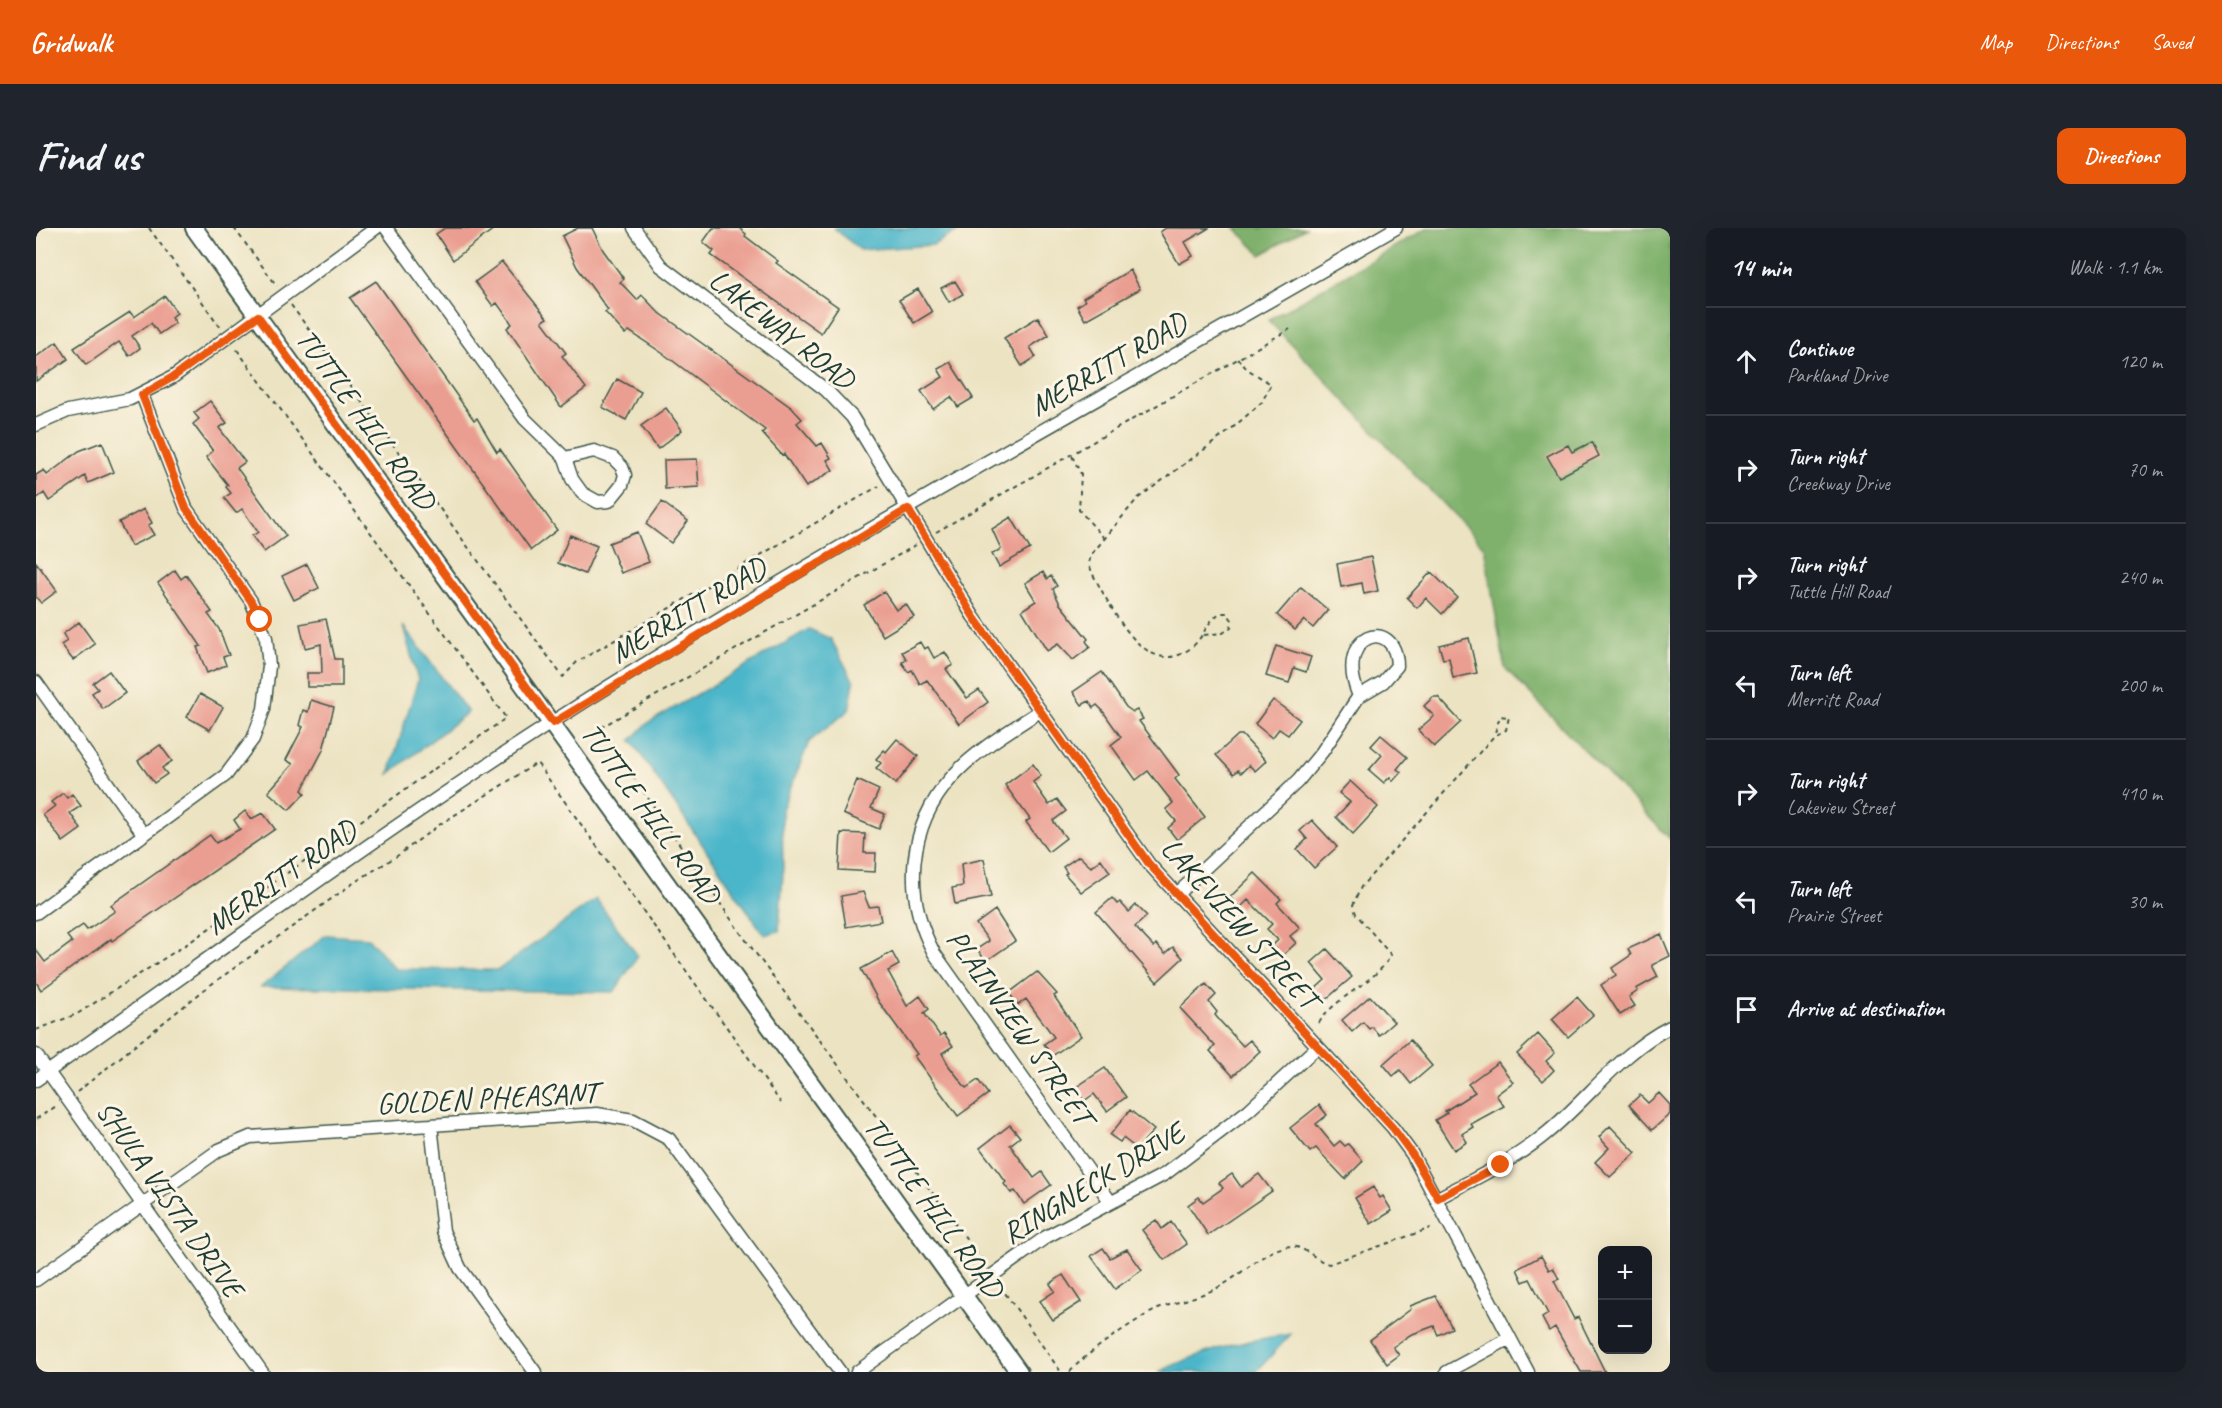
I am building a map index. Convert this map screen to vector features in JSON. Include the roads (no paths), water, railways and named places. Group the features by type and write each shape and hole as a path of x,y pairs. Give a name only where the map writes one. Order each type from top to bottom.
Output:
{"main road":[{"name":"TUTTLE HILL ROAD","path":"194,228 1019,1372"}],"street":[{"path":"36,425 68,411 142,395 173,377 228,338 376,228"},
{"path":"386,228 525,419 565,458 572,479 589,499 598,502 609,501 618,492 625,476 622,467 613,458 594,452 565,458"},
{"name":"LAKEWAY ROAD","path":"634,228 661,266 826,390 852,417 908,509"},
{"name":"MERRITT ROAD","path":"36,1080 387,833 553,723 908,509 1396,228"},
{"path":"36,913 226,775 244,753 264,709 269,666 266,638 251,601 186,508 142,395"},
{"name":"LAKEVIEW STREET","path":"908,509 973,616 1149,864 1393,1128 1416,1160 1528,1372"},
{"path":"1176,895 1298,781 1322,752 1359,696 1383,682 1397,666 1396,650 1388,640 1376,636 1364,638 1355,648 1350,666 1359,696"},
{"path":"36,682 144,835"},
{"name":"PLAINVIEW STREET","path":"1040,711 960,768 936,798 923,822 915,852 913,878 915,899 925,936 934,953 1110,1201"},
{"path":"1438,1198 1482,1176 1538,1141 1624,1059 1670,1027"},
{"name":"RINGNECK DRIVE","path":"857,1372 1046,1237 1110,1201 1165,1174 1213,1140 1317,1047"},
{"name":"SHULA VISTA DRIVE","path":"36,1055 262,1372"},
{"name":"GOLDEN PHEASANT","path":"142,1204 219,1150 250,1137 597,1114 633,1120 669,1139 840,1372"},
{"path":"431,1125 443,1231 460,1268 535,1372"},
{"path":"36,1280 142,1204"},
{"path":"1448,1372 1510,1338"}],"water":[{"path":"834,228 963,228 933,245 860,250"},
{"path":"403,626 468,712 389,774 418,680"},
{"path":"809,629 831,639 854,682 849,710 809,742 782,809 783,873 779,931 764,935 631,740 648,723"},
{"path":"596,899 638,956 614,992 261,987 326,935 368,938 395,969 498,970"},
{"path":"1291,1334 1256,1372 1159,1372 1224,1347"}]}
